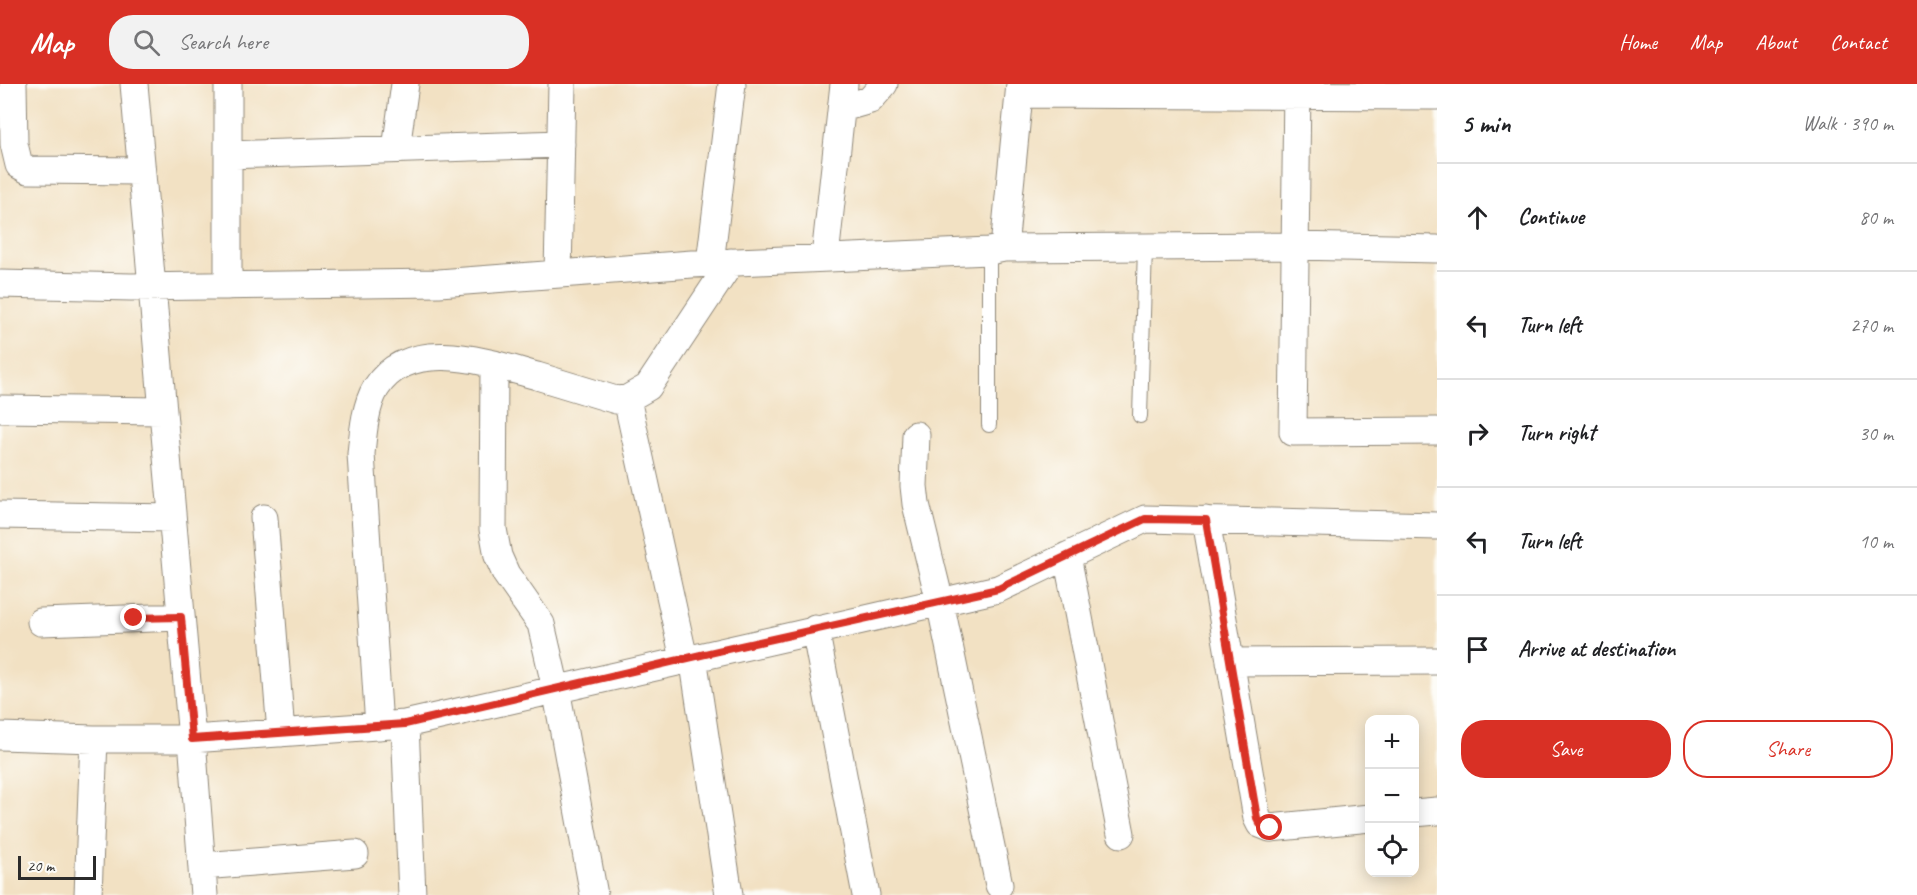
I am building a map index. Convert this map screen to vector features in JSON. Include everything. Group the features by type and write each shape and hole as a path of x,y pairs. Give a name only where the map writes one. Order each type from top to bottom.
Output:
{"street":[{"path":"12,84 14,144 19,165 28,170 141,171"},
{"path":"134,84 204,895"},
{"path":"228,84 228,286"},
{"path":"396,149 405,84"},
{"path":"558,274 562,84"},
{"path":"412,895 361,454 365,422 376,388 393,370 410,361 437,356 478,359 616,400 627,399 648,387 720,262 732,84"},
{"path":"825,257 843,96 870,100 884,84"},
{"path":"996,250 1020,89 1297,89 1437,96 1437,88"},
{"path":"1297,89 1293,432 1437,431"},
{"path":"228,155 561,144"},
{"path":"0,284 228,286 439,283 720,262 996,250 1295,246 1437,249"},
{"path":"495,364 493,530 498,556 506,574 541,624 556,689 594,895"},
{"path":"627,399 688,658 729,895"},
{"path":"0,409 162,411"},
{"path":"916,435 914,486 916,504 940,602 999,885"},
{"path":"0,515 172,518"},
{"path":"264,518 281,733"},
{"path":"0,736 192,739 392,725 998,589 1145,519 1437,526"},
{"path":"1206,520 1257,818 1260,824 1270,828 1365,818"},
{"path":"1067,556 1121,834"},
{"path":"41,622 181,617"},
{"path":"816,629 866,895"},
{"path":"1230,662 1437,661"},
{"path":"88,895 94,739"},
{"path":"1419,813 1437,811"},
{"path":"202,866 355,854"}],"lane":[{"path":"1140,416 1145,248"},
{"path":"989,425 996,250"}],"route":[{"path":"134,618 181,617 192,739 405,724 998,589 1145,519 1206,520 1257,818 1260,824 1270,828"}]}
